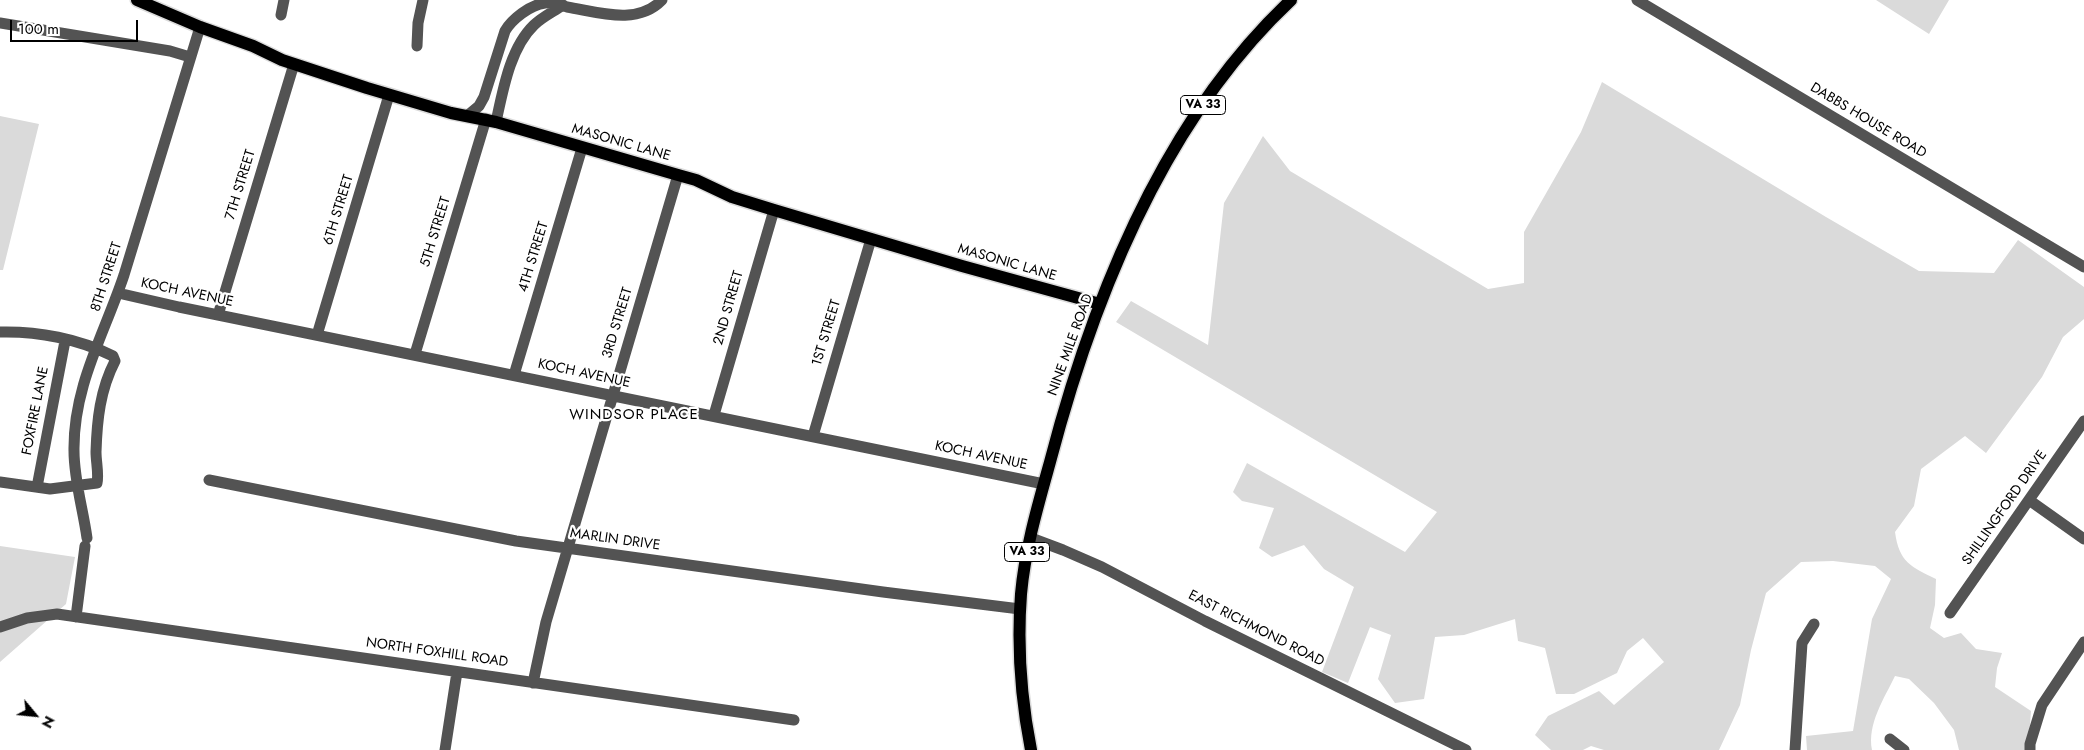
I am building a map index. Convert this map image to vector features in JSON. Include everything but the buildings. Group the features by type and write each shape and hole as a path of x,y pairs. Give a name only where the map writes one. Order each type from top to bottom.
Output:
{"main road":[{"name":"MASONIC LANE","path":"137,0 200,28 242,42 294,64 389,95 451,113 491,120 696,180 732,197 774,210 1100,304"},
{"name":"NINE MILE ROAD","path":"1031,750 1021,684 1020,609 1024,570 1060,421 1100,304 1138,218 1189,124 1241,53 1291,0"}],"street":[{"path":"281,15 284,0"},
{"path":"417,46 418,23 423,0"},
{"path":"467,116 479,106 484,98 502,37 508,26 529,9 547,2 562,3 626,16 649,10 662,0"},
{"name":"DABBS HOUSE ROAD","path":"1637,0 2084,267"},
{"name":"5TH STREET","path":"415,354 491,120 512,63 523,38 539,21 562,3"},
{"path":"0,23 170,51 190,56"},
{"name":"8TH STREET","path":"76,617 86,542 83,486 74,451 76,417 84,378 118,293 200,28"},
{"name":"7TH STREET","path":"218,315 294,64"},
{"name":"6TH STREET","path":"317,335 389,95"},
{"name":"4TH STREET","path":"514,375 582,148"},
{"name":"3RD STREET","path":"533,683 546,622 678,175"},
{"name":"2ND STREET","path":"714,415 774,210"},
{"name":"1ST STREET","path":"813,436 871,239"},
{"name":"KOCH AVENUE","path":"118,293 1044,484"},
{"path":"0,332 34,334 64,340 96,348 115,359 104,385 98,416 97,483 50,489 0,482"},
{"name":"FOXFIRE LANE","path":"37,488 64,340"},
{"name":"SHILLINGFORD DRIVE","path":"1950,613 2084,420"},
{"name":"MARLIN DRIVE","path":"210,480 431,525 569,549 1020,609"},
{"path":"2029,500 2084,538"},
{"name":"EAST RICHMOND ROAD","path":"1031,538 1102,567 1204,621 1466,750"},
{"name":"NORTH FOXHILL ROAD","path":"0,627 40,616 57,614 794,720"},
{"path":"1795,750 1802,644 1814,624"},
{"path":"2030,750 2030,744 2042,705 2084,642"},
{"path":"445,750 457,672"},
{"path":"1890,739 1904,750"}],"shaded area":[{"path":"1876,0 1949,0 1929,34"},
{"path":"1602,82 1919,271 1994,273 2018,240 2084,287 2084,319 2063,337 2042,377 1986,453 1965,436 1921,469 1914,506 1895,532 1903,557 1913,567 1936,579 1935,605 1930,628 1944,638 1961,633 1976,649 2002,653 1997,668 1995,687 2031,711 2028,750 1959,750 1954,730 1934,703 1909,679 1895,676 1874,721 1871,740 1872,750 1807,750 1806,736 1853,731 1872,619 1891,579 1875,566 1833,561 1801,562 1766,593 1751,650 1740,705 1719,750 1604,750 1591,746 1583,750 1551,750 1535,735 1548,716 1599,691 1614,705 1664,662 1643,638 1627,651 1617,673 1574,694 1556,694 1545,648 1518,641 1515,619 1464,635 1435,637 1424,699 1395,703 1378,679 1391,635 1370,627 1348,683 1322,672 1354,587 1324,569 1304,545 1272,557 1259,548 1274,508 1242,501 1233,492 1247,463 1405,552 1437,512 1116,322 1131,301 1208,345 1224,203 1263,136 1290,171 1488,289 1524,283 1524,232 1581,132"},
{"path":"0,116 39,124 3,270 0,270"},
{"path":"0,546 75,557 66,604 0,662"}],"district":[{"name":"WINDSOR PLACE","path":"634,415"}]}
